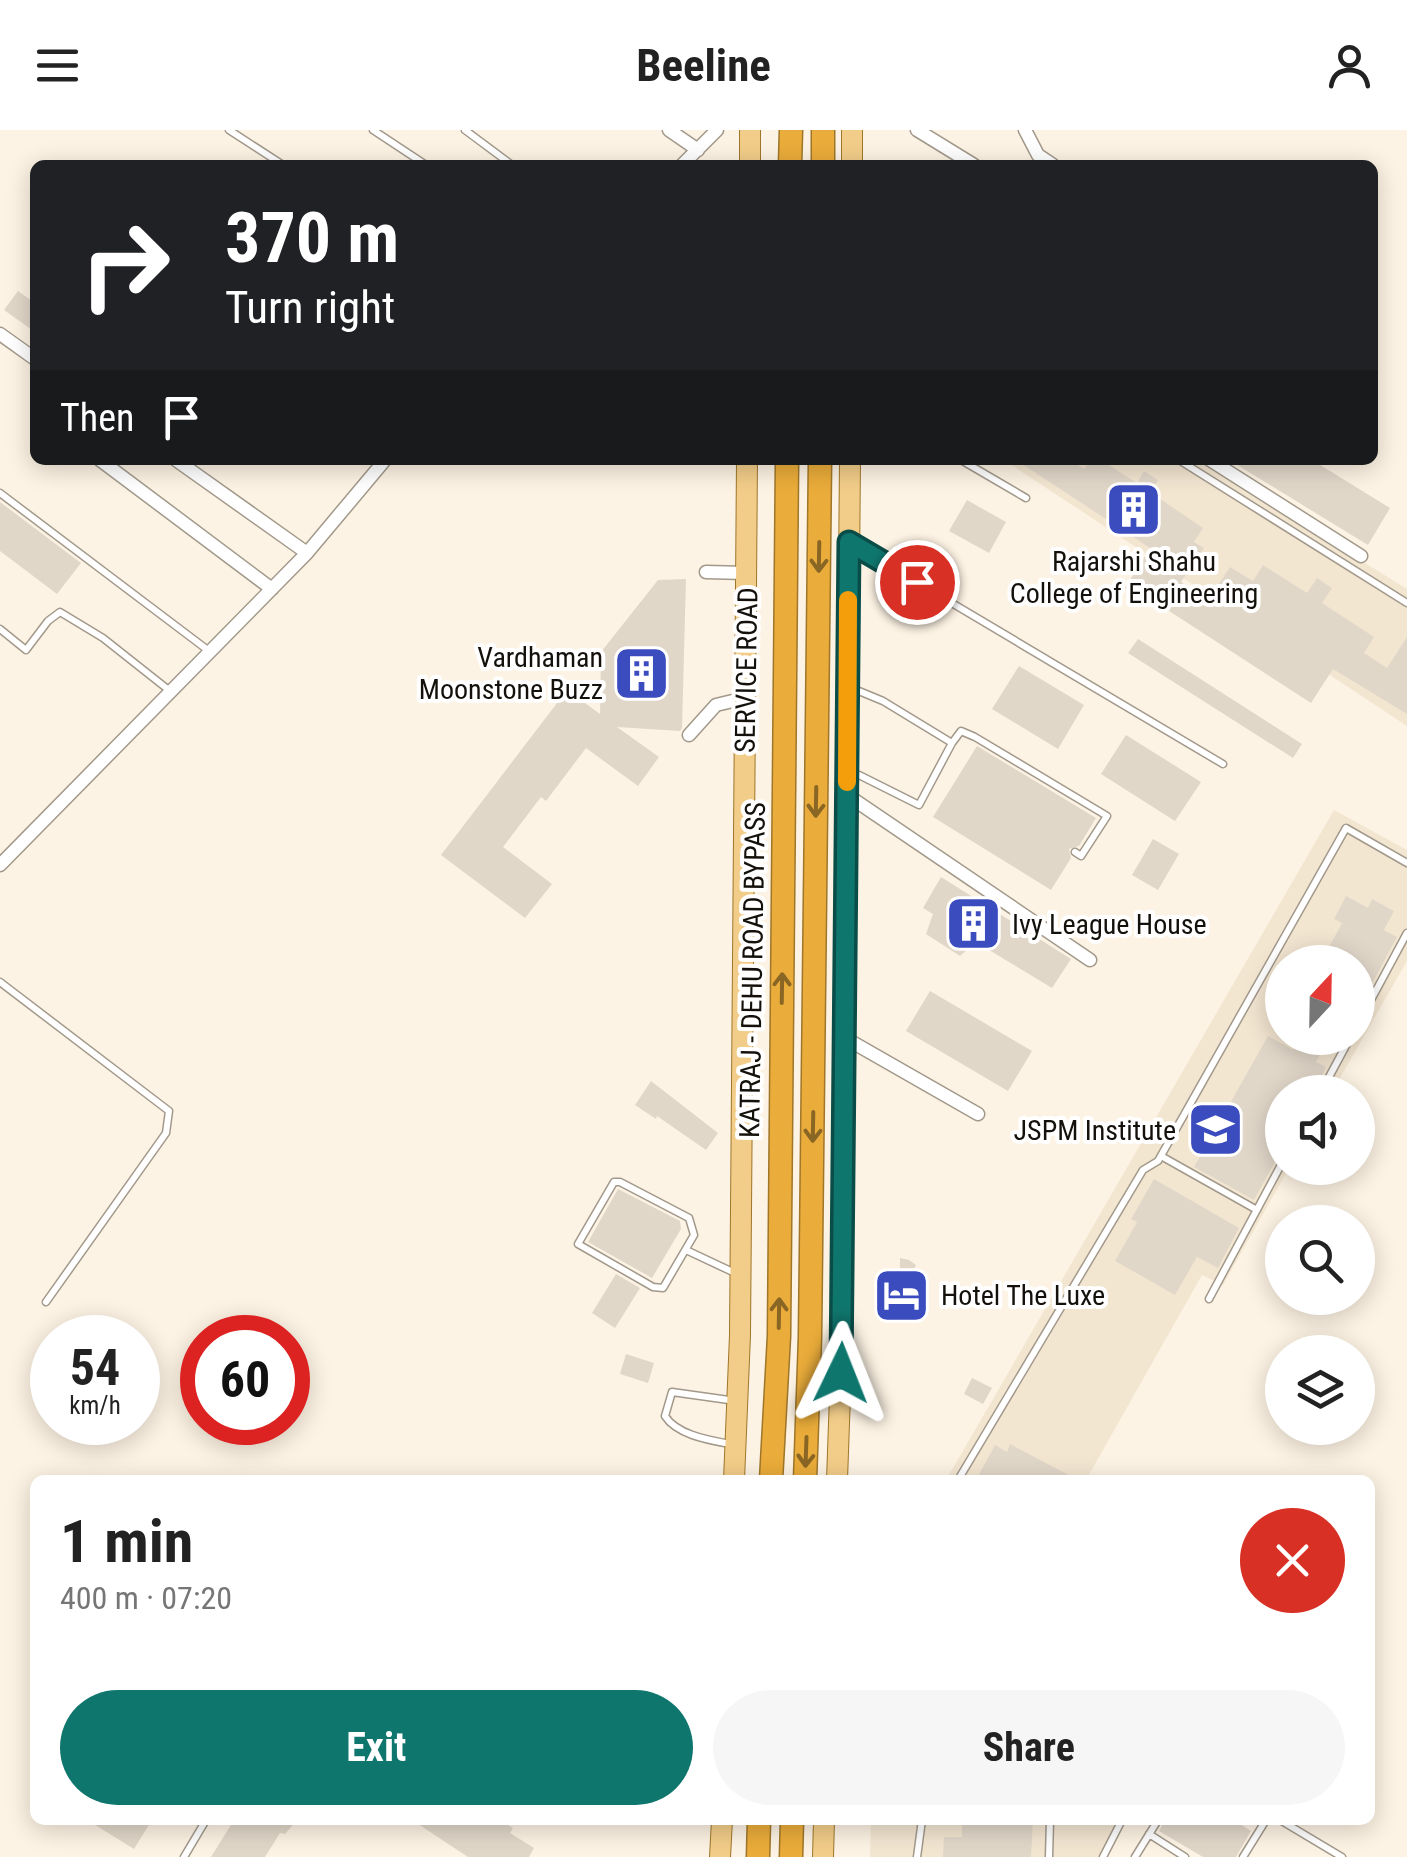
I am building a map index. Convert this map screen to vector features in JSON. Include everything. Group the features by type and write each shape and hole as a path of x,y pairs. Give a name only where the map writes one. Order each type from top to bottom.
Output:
{"highway":[{"path":"790,160 791,130"},
{"path":"822,160 823,130"},
{"name":"KATRAJ - DEHU ROAD BYPASS","path":"772,1475 778,1336 788,465"},
{"path":"805,1475 820,465"},
{"path":"758,1857 760,1825"},
{"path":"791,1857 792,1825"}],"main road":[{"path":"750,130 750,160"},
{"path":"852,130 852,160"},
{"name":"SERVICE ROAD","path":"734,1475 740,1275 747,465"},
{"path":"837,1475 842,1338 850,465"},
{"path":"720,1857 722,1825"},
{"path":"823,1857 824,1825"}],"street":[{"path":"669,130 698,150"},
{"path":"687,160 717,130"},
{"path":"916,130 966,160"},
{"path":"1026,130 1038,155 1046,160"},
{"path":"0,334 30,356"},
{"path":"107,465 272,589"},
{"path":"183,465 307,554"},
{"path":"0,865 307,554 382,465"},
{"path":"1218,465 1361,556"},
{"path":"706,572 746,573"},
{"path":"689,735 716,706 745,698"},
{"path":"847,787 1090,960"},
{"path":"845,1038 978,1114"}],"lane":[{"path":"229,130 275,160"},
{"path":"373,130 418,160"},
{"path":"465,130 505,160"},
{"path":"970,465 1026,498"},
{"path":"1187,465 1407,603"},
{"path":"0,493 210,652"},
{"path":"849,542 1223,764"},
{"path":"0,630 26,650 48,620 60,612 103,638 171,692"},
{"path":"848,687 883,701 952,743"},
{"path":"847,787 859,774 920,805 961,731 1106,816 1081,856 1075,852"},
{"path":"961,1475 1144,1170 1161,1156 1346,828 1407,863"},
{"path":"1375,992 1407,933"},
{"path":"0,982 169,1111 166,1133 46,1302"},
{"path":"1161,1156 1257,1210"},
{"path":"620,1182 689,1218 694,1235 686,1250 664,1288 659,1288 578,1242 609,1185 620,1182"},
{"path":"1209,1299 1270,1185"},
{"path":"686,1250 740,1275"},
{"path":"736,1445 678,1429 666,1416 672,1392 737,1401"},
{"path":"184,1857 203,1825"},
{"path":"917,1857 921,1825"},
{"path":"1049,1857 1050,1825"},
{"path":"1103,1857 1119,1825"},
{"path":"1135,1857 1155,1825"},
{"path":"1243,1857 1263,1825"},
{"path":"1288,1825 1342,1857"},
{"path":"1149,1834 1185,1857"}],"shaded area":[{"path":"1012,465 1207,465 1407,589 1407,726"},
{"name":"JSPM Institute","path":"1334,810 1407,850 1407,961 1375,1017 1375,945 1265,945 1265,1055 1353,1055 1342,1075 1265,1075 1265,1185 1279,1185 1223,1285 1202,1275 1089,1475 949,1475"},
{"path":"871,1825 1124,1825 1107,1857 870,1857"}],"building":[{"path":"18,291 30,299 30,328 4,310"},
{"path":"1024,465 1078,465 1084,469 1087,465 1109,465 1137,483 1144,471 1158,480 1150,492 1203,528 1194,542 1204,548 1181,582 1208,600 1230,567 1253,581 1263,565 1307,593 1317,578 1332,588 1322,603 1374,637 1364,653 1387,668 1407,637 1407,714 1333,669 1311,703 1146,596 1144,600 1125,588 1150,548"},
{"path":"1237,465 1320,465 1390,508 1368,545"},
{"path":"967,500 1006,522 989,553 949,531"},
{"path":"0,502 81,563 57,594 0,551"},
{"path":"686,579 682,728 680,731 617,727 659,757 638,786 586,748 546,801 541,797 503,847 552,884 525,918 441,855 567,690 600,714 601,652 658,580"},
{"path":"1138,639 1302,744 1293,758 1128,653"},
{"path":"1019,666 1084,705 1058,749 992,709"},
{"path":"1126,735 1201,782 1175,821 1101,774"},
{"path":"977,746 1096,818 1079,846 1069,849 1071,858 1051,890 933,817"},
{"path":"1153,839 1179,854 1158,890 1132,875"},
{"name":"Ivy League House","path":"941,877 1071,959 1052,988 976,942 960,956 926,934 933,914 923,908"},
{"path":"1346,896 1368,908 1372,899 1394,911 1384,930 1397,937 1375,978 1375,945 1330,945 1342,923 1334,919"},
{"path":"930,991 1032,1051 1008,1091 906,1031"},
{"path":"1265,1041 1265,1055 1320,1055 1316,1062 1326,1067 1322,1075 1265,1075 1265,1180 1254,1200 1194,1167"},
{"path":"651,1081 718,1133 706,1150 635,1105"},
{"path":"1154,1179 1239,1228 1218,1268 1197,1257 1175,1295 1115,1261 1137,1222 1131,1219"},
{"path":"618,1189 680,1221 681,1229 652,1278 588,1242"},
{"path":"900,1258 909,1260 916,1265 914,1269 922,1272 914,1296 900,1296"},
{"path":"616,1274 640,1288 615,1328 592,1313"},
{"path":"626,1354 654,1363 648,1383 620,1374"},
{"path":"972,1378 992,1388 983,1404 964,1394"},
{"path":"1010,1444 1069,1475 979,1475 995,1445 1007,1452"},
{"path":"95,1825 149,1825 134,1849"},
{"path":"231,1825 293,1825 285,1834 280,1833 265,1857 211,1857"},
{"path":"420,1825 508,1825 513,1828 510,1833 534,1848 529,1857 468,1857"},
{"path":"962,1825 1033,1825 1031,1857 943,1857 944,1837 962,1837"},
{"path":"1162,1825 1242,1825 1251,1831 1236,1857 1203,1857 1159,1831"}],"slow traffic":[{"path":"847,782 848,600"}],"place":[{"name":"Rajarshi Shahu College of Engineering","path":"1134,510"},
{"name":"Vardhaman Moonstone Buzz","path":"642,673"},
{"name":"Ivy League House","path":"973,924"},
{"name":"JSPM Institute","path":"1215,1130"},
{"name":"Hotel The Luxe","path":"902,1295"}],"route":[{"path":"841,1373 849,542 917,582"}]}
